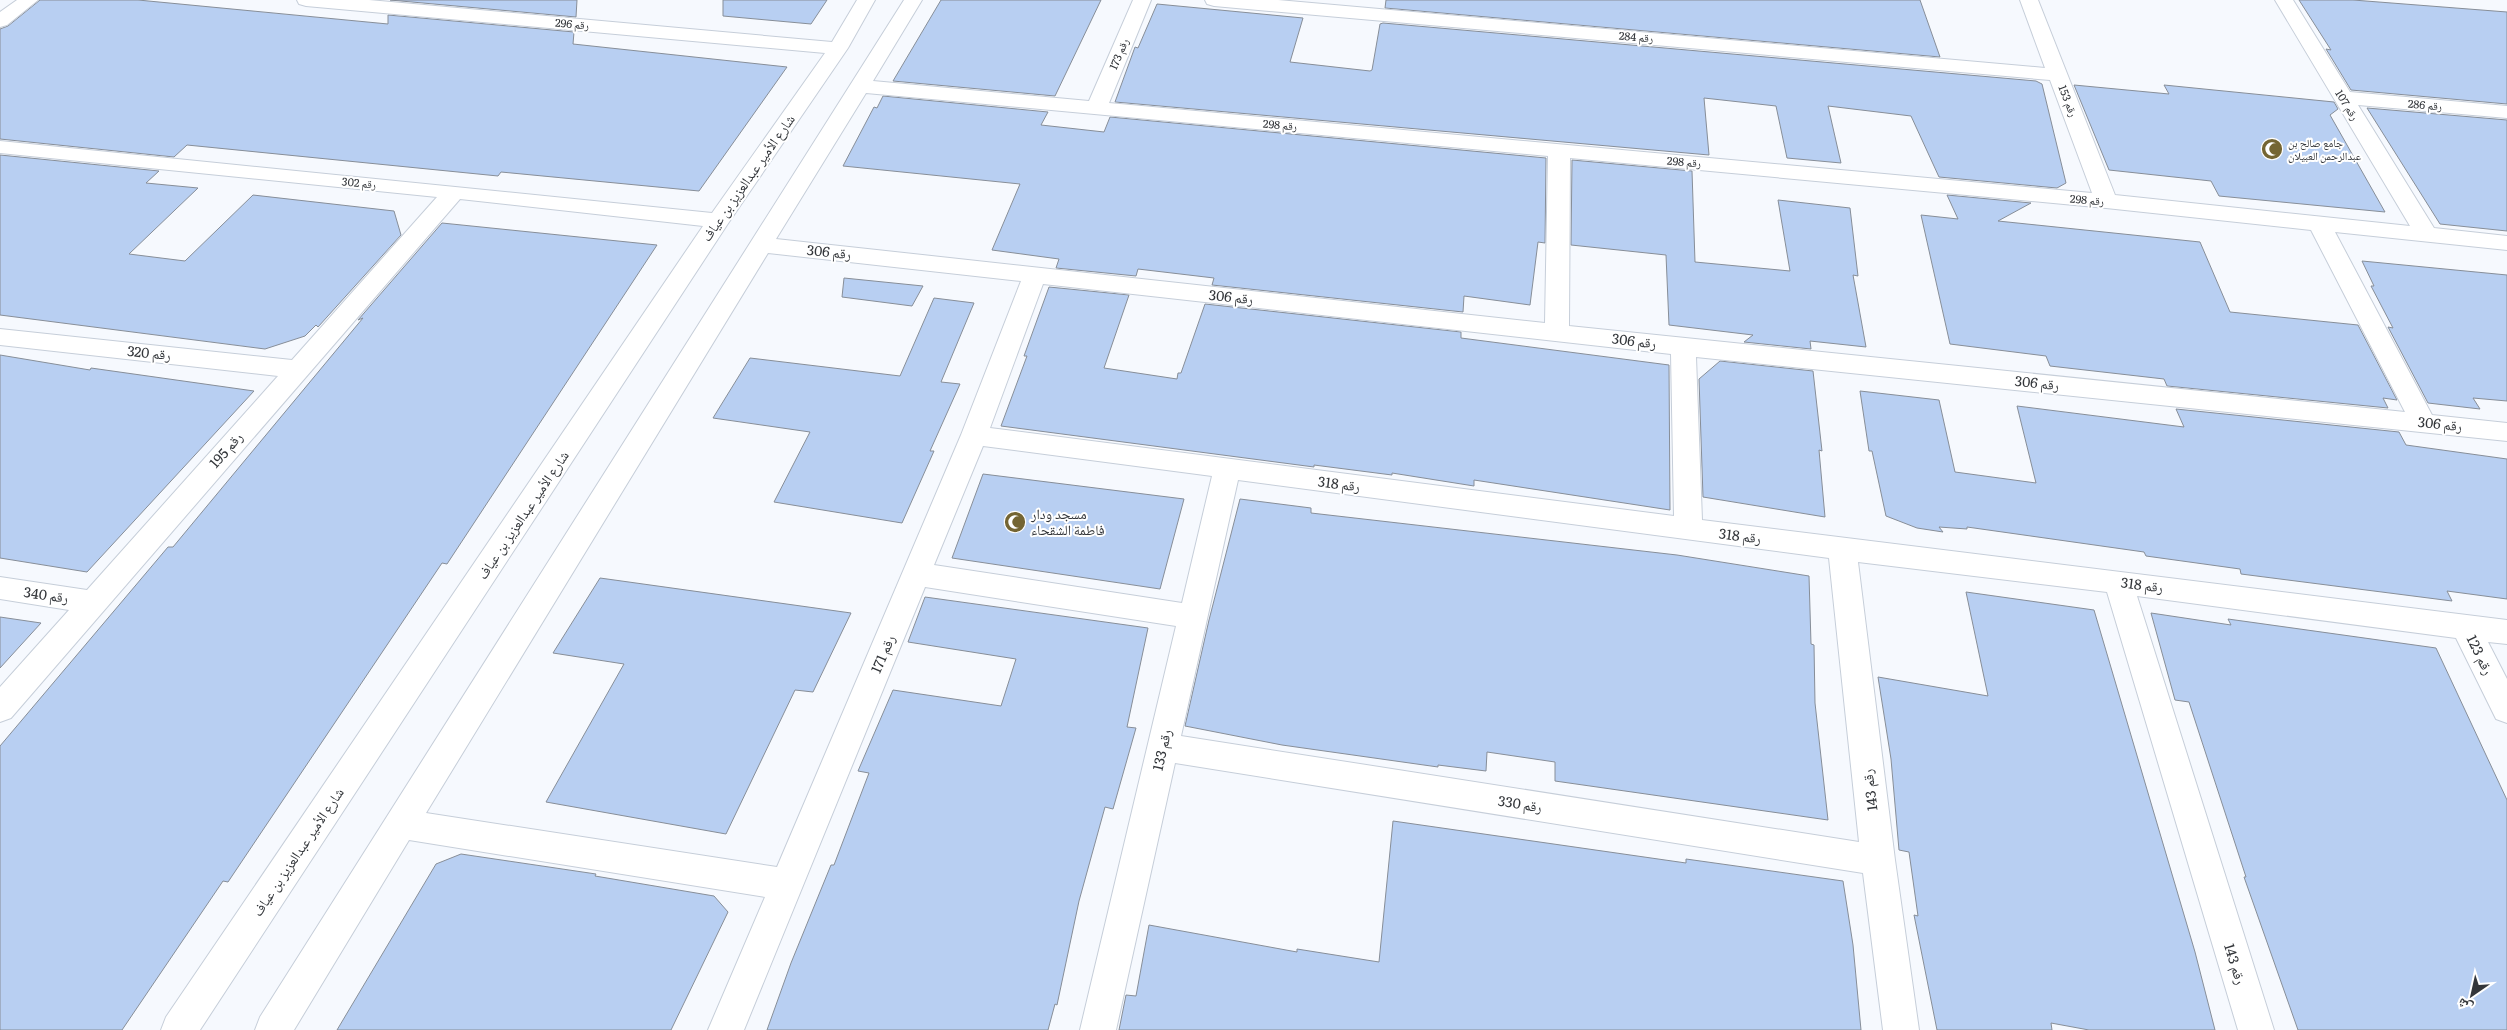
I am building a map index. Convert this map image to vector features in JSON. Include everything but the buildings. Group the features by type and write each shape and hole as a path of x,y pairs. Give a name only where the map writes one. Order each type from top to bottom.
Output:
{"street":[{"path":"0,20 29,0"},
{"name":"رقم 296","path":"306,0 838,48"},
{"name":"شارع الأمير عبدالعزيز بن عياف","path":"179,1030 718,221 838,48 866,0"},
{"path":"273,1030 914,0"},
{"name":"رقم 173","path":"1096,108 1142,0"},
{"name":"رقم 284","path":"1214,0 2058,74"},
{"name":"رقم 153","path":"2029,0 2106,201"},
{"name":"رقم 107","path":"2284,0 2427,235"},
{"name":"رقم 298","path":"860,86 2106,201 2507,243"},
{"name":"رقم 286","path":"2343,98 2507,112"},
{"name":"رقم 302","path":"0,147 454,192 718,221"},
{"path":"1557,332 1559,151"},
{"name":"رقم 195","path":"0,708 454,192"},
{"path":"2319,224 2423,422"},
{"name":"رقم 306","path":"762,245 1683,347 2507,432"},
{"name":"رقم 171","path":"726,1030 784,884 917,574 974,435 1035,275"},
{"name":"رقم 320","path":"0,337 297,369"},
{"path":"1683,347 1688,529"},
{"name":"رقم 318","path":"974,435 1842,549 2507,632"},
{"name":"رقم 133","path":"1098,1030 1227,469"},
{"name":"رقم 143","path":"1842,549 1900,1030"},
{"path":"917,574 1193,617"},
{"name":"رقم 143","path":"2118,582 2256,1030"},
{"name":"رقم 340","path":"0,588 92,602"},
{"name":"رقم 123","path":"2466,626 2507,710"},
{"name":"رقم 330","path":"1163,747 1878,860"},
{"path":"401,824 784,884"}],"place":[{"name":"جامع صالح بن عبدالرحمن العبيلان","path":"2272,149"},
{"name":"مسجد ودار فاطمة الشقحاء","path":"1015,522"}]}
